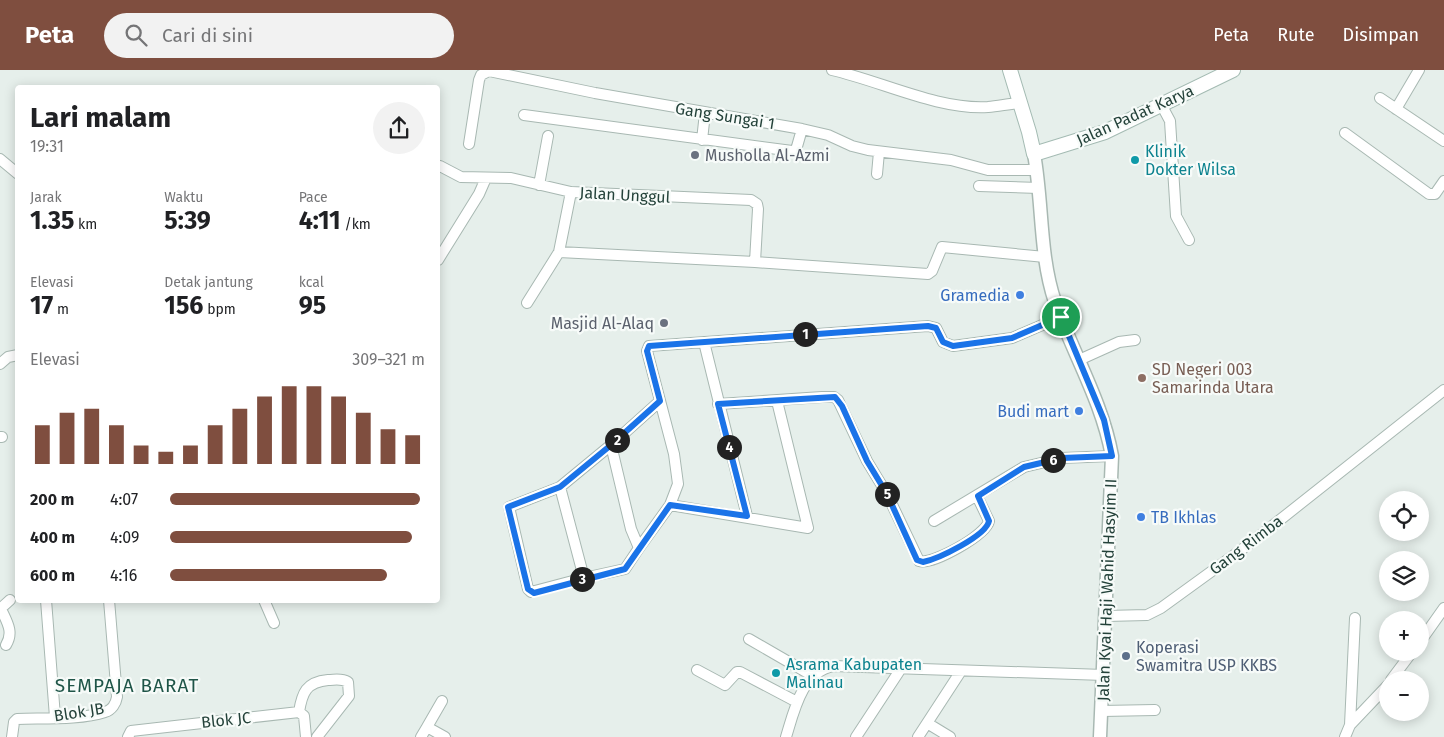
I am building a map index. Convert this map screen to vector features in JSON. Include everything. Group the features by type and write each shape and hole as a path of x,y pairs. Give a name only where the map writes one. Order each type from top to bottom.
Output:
{"main road":[{"name":"Jalan Kyai Haji Wahid Hasyim II","path":"1010,70 1034,154"},
{"name":"Jalan Padat Karya","path":"1034,154 1087,139 1162,106 1232,70"}],"street":[{"path":"832,70 871,80 895,90 951,103 988,107 1019,103"},
{"path":"1396,109 1419,70"},
{"name":"Gang Sungai 1","path":"469,144 479,80 481,75 489,71 705,113 802,129 828,135 852,146 879,152 951,160 988,170 1037,170"},
{"path":"1380,98 1444,141"},
{"path":"1162,106 1170,121 1176,216 1189,240"},
{"path":"702,140 705,113"},
{"path":"524,115 792,151 796,150 802,129"},
{"path":"1345,133 1429,194 1435,194 1444,181"},
{"path":"539,185 548,136"},
{"path":"877,174 879,152"},
{"name":"Jalan Kyai Haji Wahid Hasyim II","path":"1034,154 1045,258 1061,317 1104,420 1112,456 1100,737"},
{"path":"0,159 15,172"},
{"path":"440,166 460,178 511,178 571,192"},
{"path":"440,257 479,194 486,178"},
{"path":"979,186 1039,188"},
{"name":"Jalan Unggul","path":"559,252 571,192 750,200 757,204 758,209 755,262"},
{"path":"526,303 559,252 755,262 928,274 932,271 942,248 1045,258"},
{"path":"660,401 560,487 508,507 528,589 534,593 584,578 625,569 670,505 678,484 674,454 647,351 649,346 932,326 938,330 946,344 953,346 1012,338 1061,317"},
{"path":"1080,360 1119,342 1135,340"},
{"path":"704,342 747,516"},
{"path":"0,364 8,357 15,356"},
{"name":"Gang Rimba","path":"1106,616 1147,614 1161,608 1252,542 1444,390"},
{"path":"718,404 834,397 842,406 867,461 887,494 920,561 928,561 944,555 982,532 989,524 978,496"},
{"path":"670,505 747,516 808,528 777,401"},
{"path":"611,445 632,529 639,548"},
{"path":"934,521 1024,467 1062,458 1112,456"},
{"path":"560,487 584,578"},
{"path":"6,645 11,638 10,630 0,609 10,600"},
{"path":"46,603 55,717"},
{"name":"Blok JB","path":"12,737 14,722 17,719 106,712 116,701 109,603"},
{"path":"265,603 274,623"},
{"path":"1429,629 1444,608"},
{"path":"1345,737 1350,725 1354,618"},
{"path":"749,639 813,676"},
{"path":"786,737 797,702 813,676 819,670 833,666 961,672 1104,674"},
{"path":"697,670 725,685 737,672 740,672 797,702"},
{"path":"856,737 900,670"},
{"path":"918,737 961,672"},
{"path":"306,737 304,716 299,712 302,695 309,685 317,681 340,679 348,682 349,696 317,737"},
{"path":"1350,725 1379,694"},
{"path":"421,737 431,729 442,701"},
{"path":"1102,711 1156,710"},
{"name":"Blok JC","path":"128,737 131,731 299,712"},
{"path":"927,723 950,737"},
{"path":"431,729 445,737"}],"place":[{"name":"Musholla Al-Azmi","path":"695,155"},
{"name":"Klinik Dokter Wilsa","path":"1135,160"},
{"name":"Gramedia","path":"1020,295"},
{"name":"Masjid Al-Alaq","path":"664,323"},
{"name":"SD Negeri 003 Samarinda Utara","path":"1142,378"},
{"name":"Budi mart","path":"1079,411"},
{"name":"TB Ikhlas","path":"1141,517"},
{"name":"Koperasi Swamitra USP KKBS","path":"1126,656"},
{"name":"Asrama Kabupaten Malinau","path":"776,673"}],"district":[{"name":"SEMPAJA BARAT","path":"127,685"}],"route":[{"path":"1061,317 1104,420 1112,456 1062,458 1018,469 978,496 989,521 986,530 944,555 923,562 917,560 887,494 867,461 842,406 835,397 718,404 747,516 670,505 639,548 629,566 625,569 584,578 534,593 529,591 508,507 560,487 660,401 647,351 649,346 932,326 938,330 943,342 953,346 1012,338 1061,317"}]}
